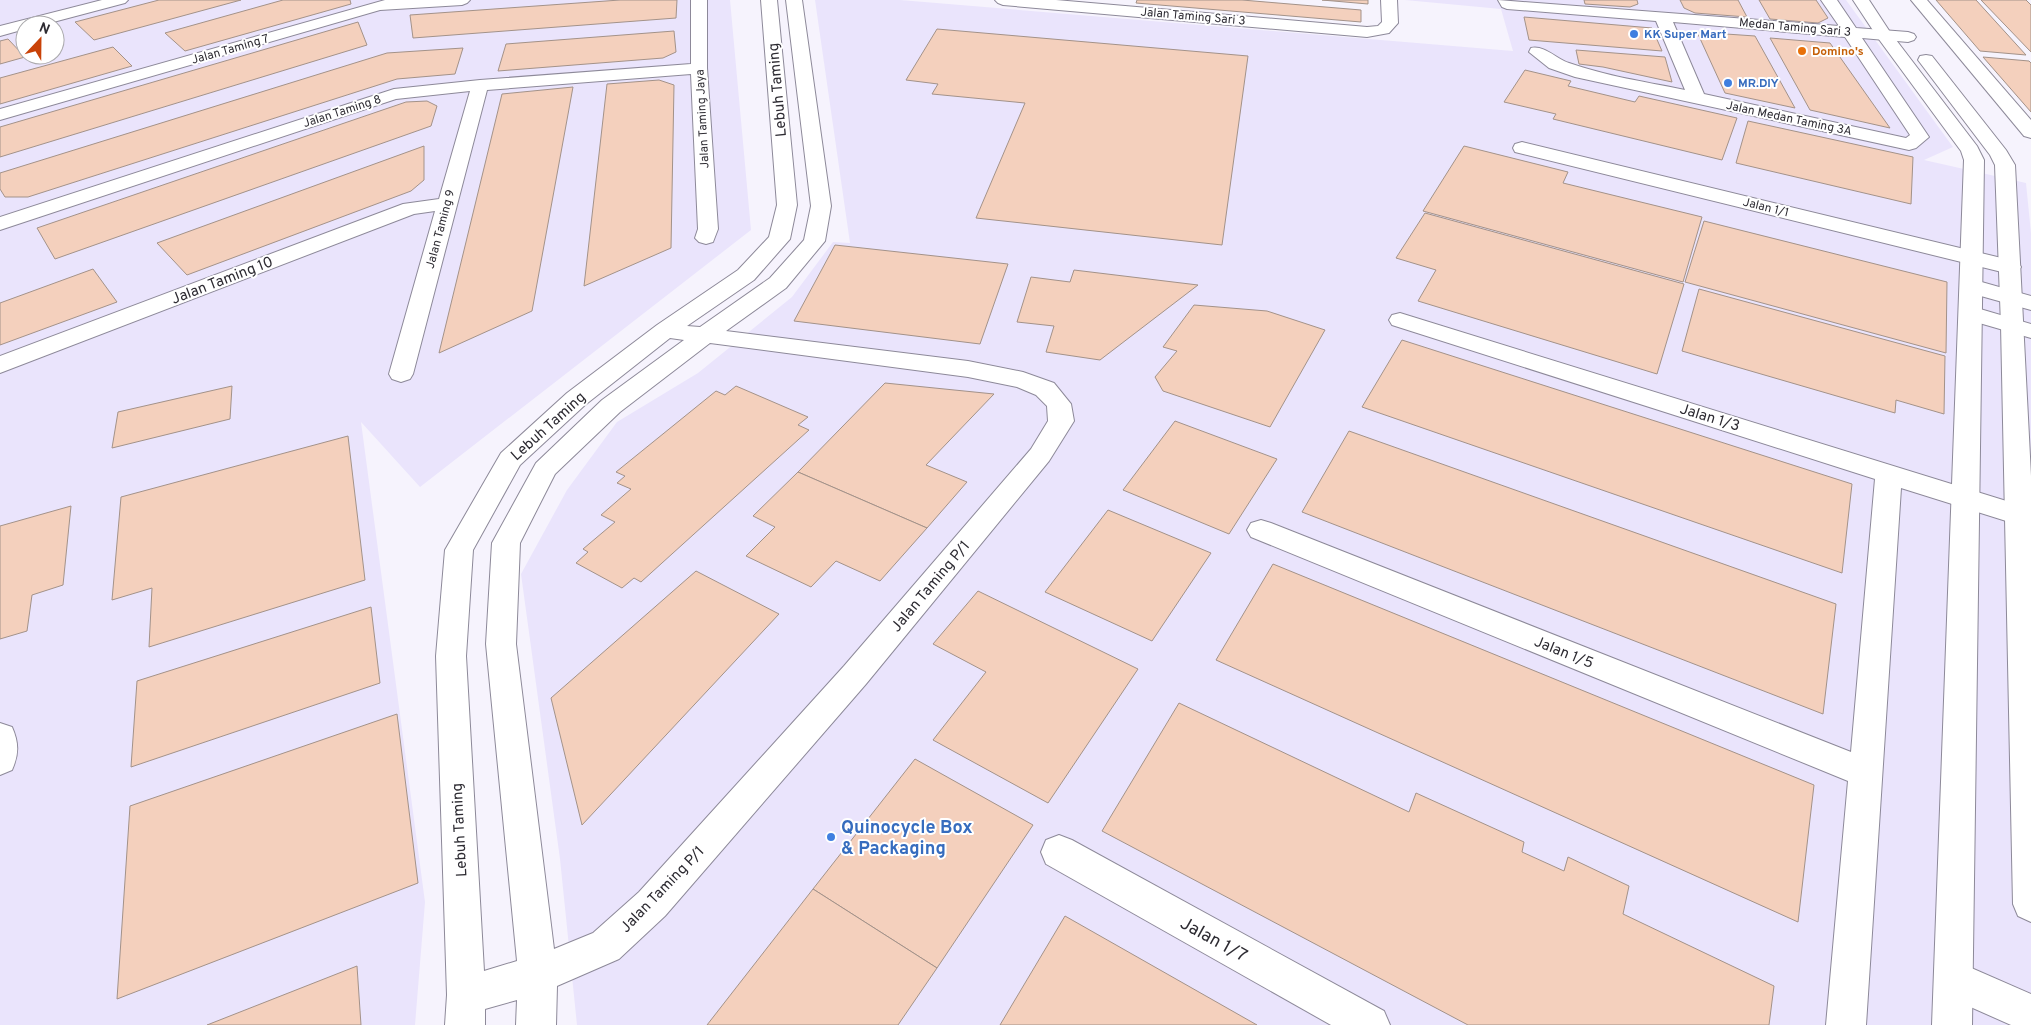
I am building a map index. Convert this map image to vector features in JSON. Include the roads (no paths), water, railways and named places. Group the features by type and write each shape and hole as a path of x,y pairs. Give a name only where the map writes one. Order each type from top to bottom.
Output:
{"street":[{"path":"0,31 120,0"},
{"name":"Jalan Taming 7","path":"0,115 379,6 462,0"},
{"name":"Jalan Taming Jaya","path":"699,0 699,68 708,229 706,238"},
{"name":"Lebuh Taming","path":"465,1025 466,995 451,656 459,550 510,459 576,399 666,330 746,275 780,239 787,205 769,0"},
{"name":"Lebuh Taming","path":"536,1025 538,975 500,644 506,543 544,470 611,406 705,334 778,283 814,241 822,206 794,0"},
{"name":"Jalan Taming Sari 3","path":"1003,0 1367,32 1383,30 1390,23 1389,0"},
{"name":"Medan Taming Sari 3","path":"1506,0 1507,4 1896,36"},
{"path":"1649,0 1665,16 1697,98"},
{"path":"1665,16 1669,0"},
{"path":"1829,0 1850,32"},
{"path":"1861,0 1896,36 1999,154 2005,165 2010,267 2021,300 2022,328 2019,515 2031,904"},
{"path":"1882,0 1896,36 1970,150 1974,160 1952,1025"},
{"path":"1919,0 2031,132"},
{"name":"Jalan Medan Taming 3A","path":"1537,52 1555,64 1581,73 1909,144 1920,137 1850,32"},
{"name":"Jalan Taming 8","path":"0,224 394,94 480,85 699,68"},
{"name":"Jalan Taming 9","path":"400,374 480,85"},
{"name":"Jalan 1/1","path":"1522,148 2010,267"},
{"name":"Jalan Taming 10","path":"0,365 410,208 447,204"},
{"path":"1971,286 2021,300"},
{"path":"1970,312 2022,328"},
{"name":"Jalan 1/3","path":"1400,320 2019,515"},
{"name":"Jalan Taming P/1","path":"466,995 538,975 606,946 652,904 855,675 1040,456 1061,421 1059,404 1045,389 1022,380 968,369 666,330"},
{"path":"1846,1025 1889,474"},
{"name":"Jalan 1/5","path":"1262,530 1866,773"},
{"path":"0,737 2,747 0,760"},
{"name":"Jalan 1/7","path":"1059,852 1370,1025"},
{"path":"1953,979 2031,1014"}],"place":[{"name":"KK Super Mart","path":"1634,34"},
{"name":"Domino's","path":"1802,51"},
{"name":"MR.DIY","path":"1728,83"},
{"name":"Quinocycle Box & Packaging","path":"831,837"}]}
